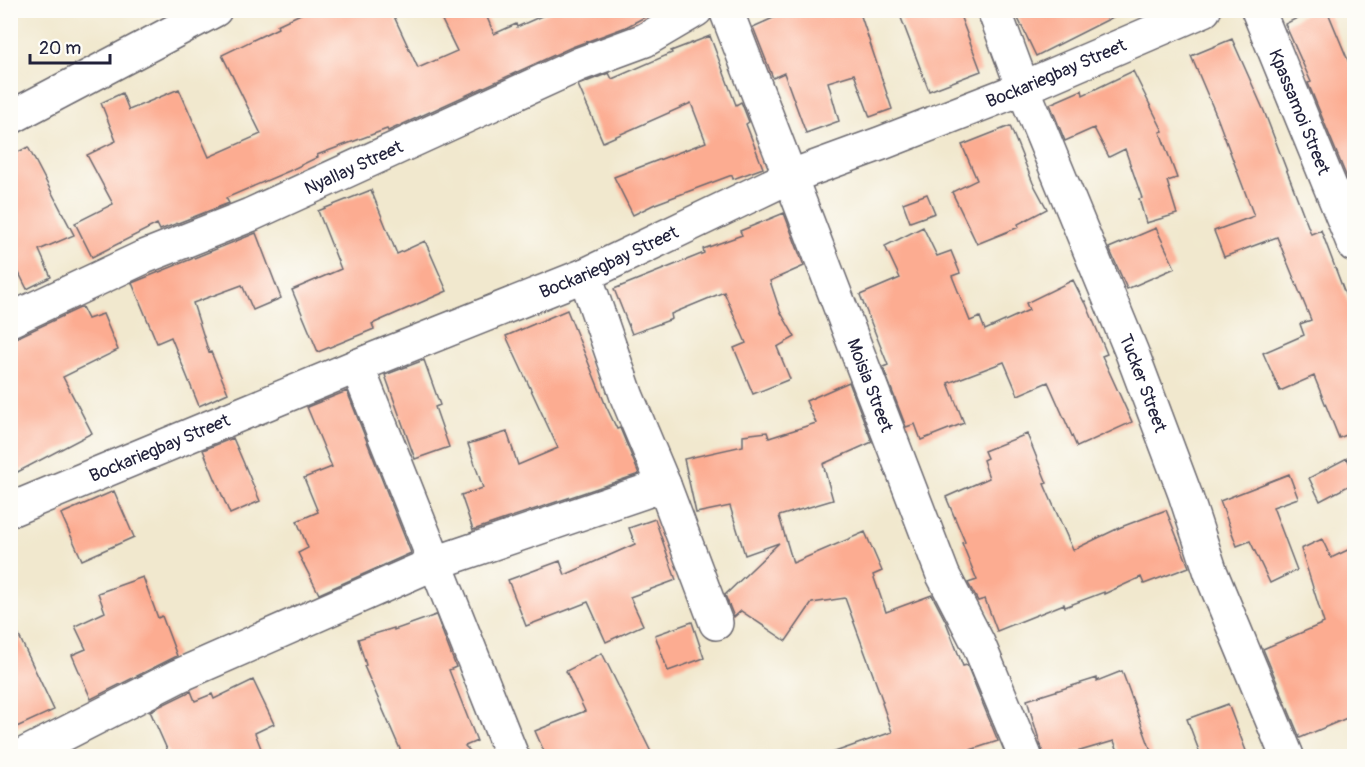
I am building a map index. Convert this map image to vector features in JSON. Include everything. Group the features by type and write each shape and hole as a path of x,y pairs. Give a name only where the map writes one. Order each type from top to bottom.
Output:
{"street":[{"path":"10,118 215,10"},
{"name":"Nyallay Street","path":"10,320 144,257 250,214 580,64 645,40 696,10"},
{"name":"Moisia Street","path":"726,10 943,575 978,643 1025,756"},
{"name":"Tucker Street","path":"994,10 1023,88 1132,353 1185,494 1211,573 1287,756"},
{"name":"Bockariegbay Street","path":"10,510 357,366 585,275 789,177 1023,88 1204,10"},
{"name":"Kpassamoi Street","path":"1258,10 1354,245"},
{"path":"585,275 624,388 664,485 716,623"},
{"path":"357,366 512,756"},
{"path":"21,756 178,676 435,563 664,485"}],"building":[{"path":"309,10 391,10 418,68 457,51 437,10 484,10 494,34 516,24 517,27 555,10 658,10 626,27 572,47 388,131 387,129 317,155 318,157 289,171 226,198 229,203 160,230 157,224 92,257 75,223 113,204 87,155 116,141 101,103 122,93 129,110 179,89 209,157 261,134 222,55"},
{"path":"791,10 859,10 892,109 870,117 854,74 828,82 839,121 806,133 784,73 773,78 753,27"},
{"path":"898,10 958,10 981,71 929,91"},
{"path":"1014,10 1127,10 1036,56"},
{"path":"1313,10 1327,10 1354,75 1354,195 1308,83 1311,82 1285,24"},
{"path":"710,36 736,105 741,102 742,104 749,122 746,124 763,168 733,179 732,175 655,204 633,215 614,177 706,142 691,103 603,142 578,85 609,73 612,79 672,53 671,51"},
{"path":"1232,39 1264,111 1311,234 1321,230 1354,318 1354,432 1339,438 1314,376 1280,391 1263,353 1304,335 1300,324 1311,320 1277,237 1224,257 1214,231 1254,216 1217,117 1191,56"},
{"path":"1133,71 1163,131 1160,132 1177,178 1167,181 1177,214 1146,223 1139,199 1142,198 1125,149 1109,157 1094,128 1065,141 1050,104 1082,90 1083,95"},
{"path":"1010,126 1033,183 1047,209 1018,224 1019,227 977,244 952,192 977,180 962,145"},
{"path":"28,147 74,235 39,250 51,277 27,289 10,255 10,156"},
{"path":"371,190 397,254 425,241 447,291 372,324 374,329 318,352 292,290 341,269 318,211"},
{"path":"927,194 935,213 910,222 903,203"},
{"path":"784,213 804,266 770,281 780,311 795,337 777,347 790,379 753,394 734,348 746,343 724,292 671,314 672,319 632,334 614,289 704,253 703,249 742,235 740,231"},
{"path":"923,227 937,256 951,251 960,273 952,276 970,321 980,317 985,330 1029,310 1026,303 1073,280 1085,301 1107,354 1102,356 1132,422 1077,447 1048,382 1018,395 1004,362 948,383 964,423 921,440 915,424 906,427 883,367 888,365 860,295 900,278 885,246"},
{"path":"1156,228 1175,268 1127,289 1109,248"},
{"path":"256,233 281,298 253,310 242,285 193,303 209,353 211,352 228,393 199,406 171,337 157,343 132,283"},
{"path":"82,307 88,319 103,314 118,350 63,377 92,433 10,476 10,338 18,337"},
{"path":"567,310 606,406 617,429 620,428 639,474 473,530 461,495 483,488 468,444 507,432 518,465 558,448 506,336"},
{"path":"424,360 440,405 435,407 449,447 415,459 385,375"},
{"path":"849,382 872,442 823,464 833,500 779,516 793,563 865,532 882,571 873,575 886,612 932,595 946,622 963,666 967,665 998,741 952,756 833,756 832,753 892,732 845,598 812,603 786,641 741,611 734,617 725,595 779,543 745,555 730,506 696,513 684,459 743,446 743,435 767,432 769,438 816,423 806,401"},
{"path":"347,391 411,553 319,594 298,553 308,548 297,521 318,512 304,478 332,467 307,407"},
{"path":"1027,434 1047,483 1044,484 1073,550 1121,527 1166,510 1189,567 1144,584 1141,577 1104,594 1104,592 1065,607 1064,604 997,631 985,599 978,601 968,583 977,580 962,543 965,542 946,497 989,478 983,460 987,458 984,451"},
{"path":"233,438 260,501 230,514 203,450"},
{"path":"1347,458 1354,473 1354,483 1320,501 1309,478"},
{"path":"1289,474 1298,498 1273,507 1297,570 1270,583 1250,541 1237,546 1220,501"},
{"path":"114,491 134,537 82,560 61,514"},
{"path":"655,519 676,580 630,597 643,625 606,642 588,602 526,626 508,580 560,561 565,575 635,544 629,528"},
{"path":"1322,539 1331,558 1354,547 1354,715 1300,738 1263,649 1324,623 1301,549"},
{"path":"143,577 158,618 162,616 177,656 91,699 72,655 86,649 75,626 105,612 98,593"},
{"path":"436,615 456,667 449,670 477,741 465,746 475,756 403,756 364,666 366,665 358,639 394,628 394,630"},
{"path":"10,617 54,710 10,730"},
{"path":"692,622 704,658 668,671 655,635"},
{"path":"602,653 653,756 546,756 535,731 585,711 566,671"},
{"path":"1122,671 1153,756 1120,756 1114,741 1063,756 1044,756 1027,700 1097,678 1097,681"},
{"path":"253,680 274,724 255,733 264,756 170,756 150,711 191,691 195,701 212,694 214,699"},
{"path":"1228,704 1248,756 1201,756 1187,719"}]}
